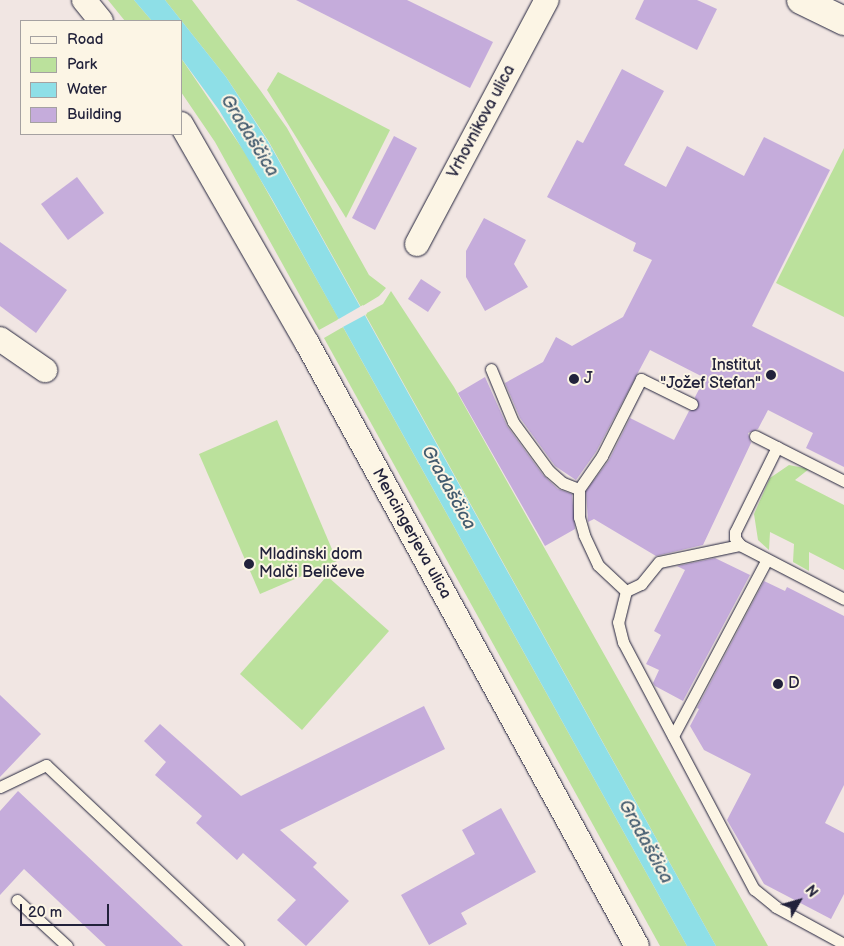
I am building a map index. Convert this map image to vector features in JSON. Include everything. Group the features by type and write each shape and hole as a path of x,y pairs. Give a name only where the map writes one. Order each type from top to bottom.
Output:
{"street":[{"path":"84,0 101,20"},
{"name":"Vrhovnikova ulica","path":"417,244 547,0"},
{"path":"802,0 844,21"},
{"name":"Mencingerjeva ulica","path":"182,126 307,343 637,946"},
{"path":"0,339 45,370"}],"lane":[{"path":"491,369 513,422 549,471 563,483 579,489"},
{"path":"626,591 610,578 592,554 579,517 579,489 602,456 641,379 692,404"},
{"path":"755,436 844,481"},
{"path":"777,447 735,532 735,538 740,545 844,599"},
{"path":"626,591 641,584 660,562 740,545"},
{"path":"673,736 767,559"},
{"path":"626,591 618,622 623,642 754,889 776,907 843,942"},
{"path":"0,786 46,765 238,946"},
{"path":"17,900 67,946"}],"green space":[{"path":"108,0 134,0 151,20 124,20"},
{"path":"165,0 192,0 260,90 287,128 369,275 386,288 379,296 361,307 269,142 226,77"},
{"path":"182,59 246,154 339,319 319,330 215,142 182,93"},
{"path":"278,72 390,130 346,218 267,90"},
{"path":"844,148 844,317 776,283"},
{"path":"391,291 454,387 768,946 716,946 365,314 383,304"},
{"path":"343,327 687,946 660,946 324,338"},
{"path":"277,420 337,561 260,594 199,454"},
{"path":"789,465 809,469 795,480 844,505 844,570 809,552 809,571 793,562 794,544 770,532 769,550 758,540 754,514 770,478"},
{"path":"327,576 389,631 302,730 240,674"}],"water":[{"path":"134,0 165,0 181,20 151,20"},
{"name":"Gradaščica","path":"182,21 226,77 269,143 716,946 687,946 272,199 219,110 182,59"}],"pier":[{"path":"363,305 367,314 341,328 337,320"}],"building":[{"path":"296,0 407,0 493,42 470,88"},
{"path":"644,0 697,0 717,9 697,50 635,19"},
{"path":"622,69 664,91 624,165 666,187 687,146 744,176 764,137 830,170 752,326 844,372 844,467 806,448 813,433 768,410 758,429 748,433 751,443 703,545 656,556 594,519 588,522 586,491 609,460 630,418 674,440 689,411 698,408 695,397 705,378 650,350 596,452 576,480 555,466 520,418 505,383 543,362 556,337 572,346 623,317 652,260 633,251 636,243 547,197 577,140 583,143"},
{"path":"394,136 417,148 375,230 352,218"},
{"path":"77,177 104,213 68,240 41,204"},
{"path":"484,218 526,240 514,264 528,287 485,311 466,277 466,251"},
{"path":"0,242 67,290 36,333 0,306"},
{"path":"421,279 441,292 428,312 408,299"},
{"path":"485,377 507,426 543,475 558,489 572,494 575,529 545,546 458,393"},
{"path":"715,558 750,575 683,701 655,686 653,683 659,670 646,664 661,635 654,631 685,570 677,566"},
{"name":"D","path":"764,581 785,591 787,587 844,616 844,785 825,823 844,833 844,894 831,919 764,884 727,820 751,774 704,750 690,726 699,709 697,708"},
{"path":"0,695 41,734 0,777"},
{"path":"424,706 445,749 280,830 317,863 313,867 349,901 306,946 277,920 296,900 243,853 237,860 196,823 202,816 155,775 166,762 144,741 160,724 241,796"},
{"path":"18,791 183,946 106,946 24,869 0,895 0,811"},
{"path":"501,808 536,872 461,913 467,924 429,945 401,895 475,854 462,830"}],"place":[{"name":"Institut \"Jožef Stefan\"","path":"771,375"},
{"name":"J","path":"574,379"},
{"name":"Mladinski dom Malči Beličeve","path":"249,564"},
{"name":"D","path":"778,684"}]}
